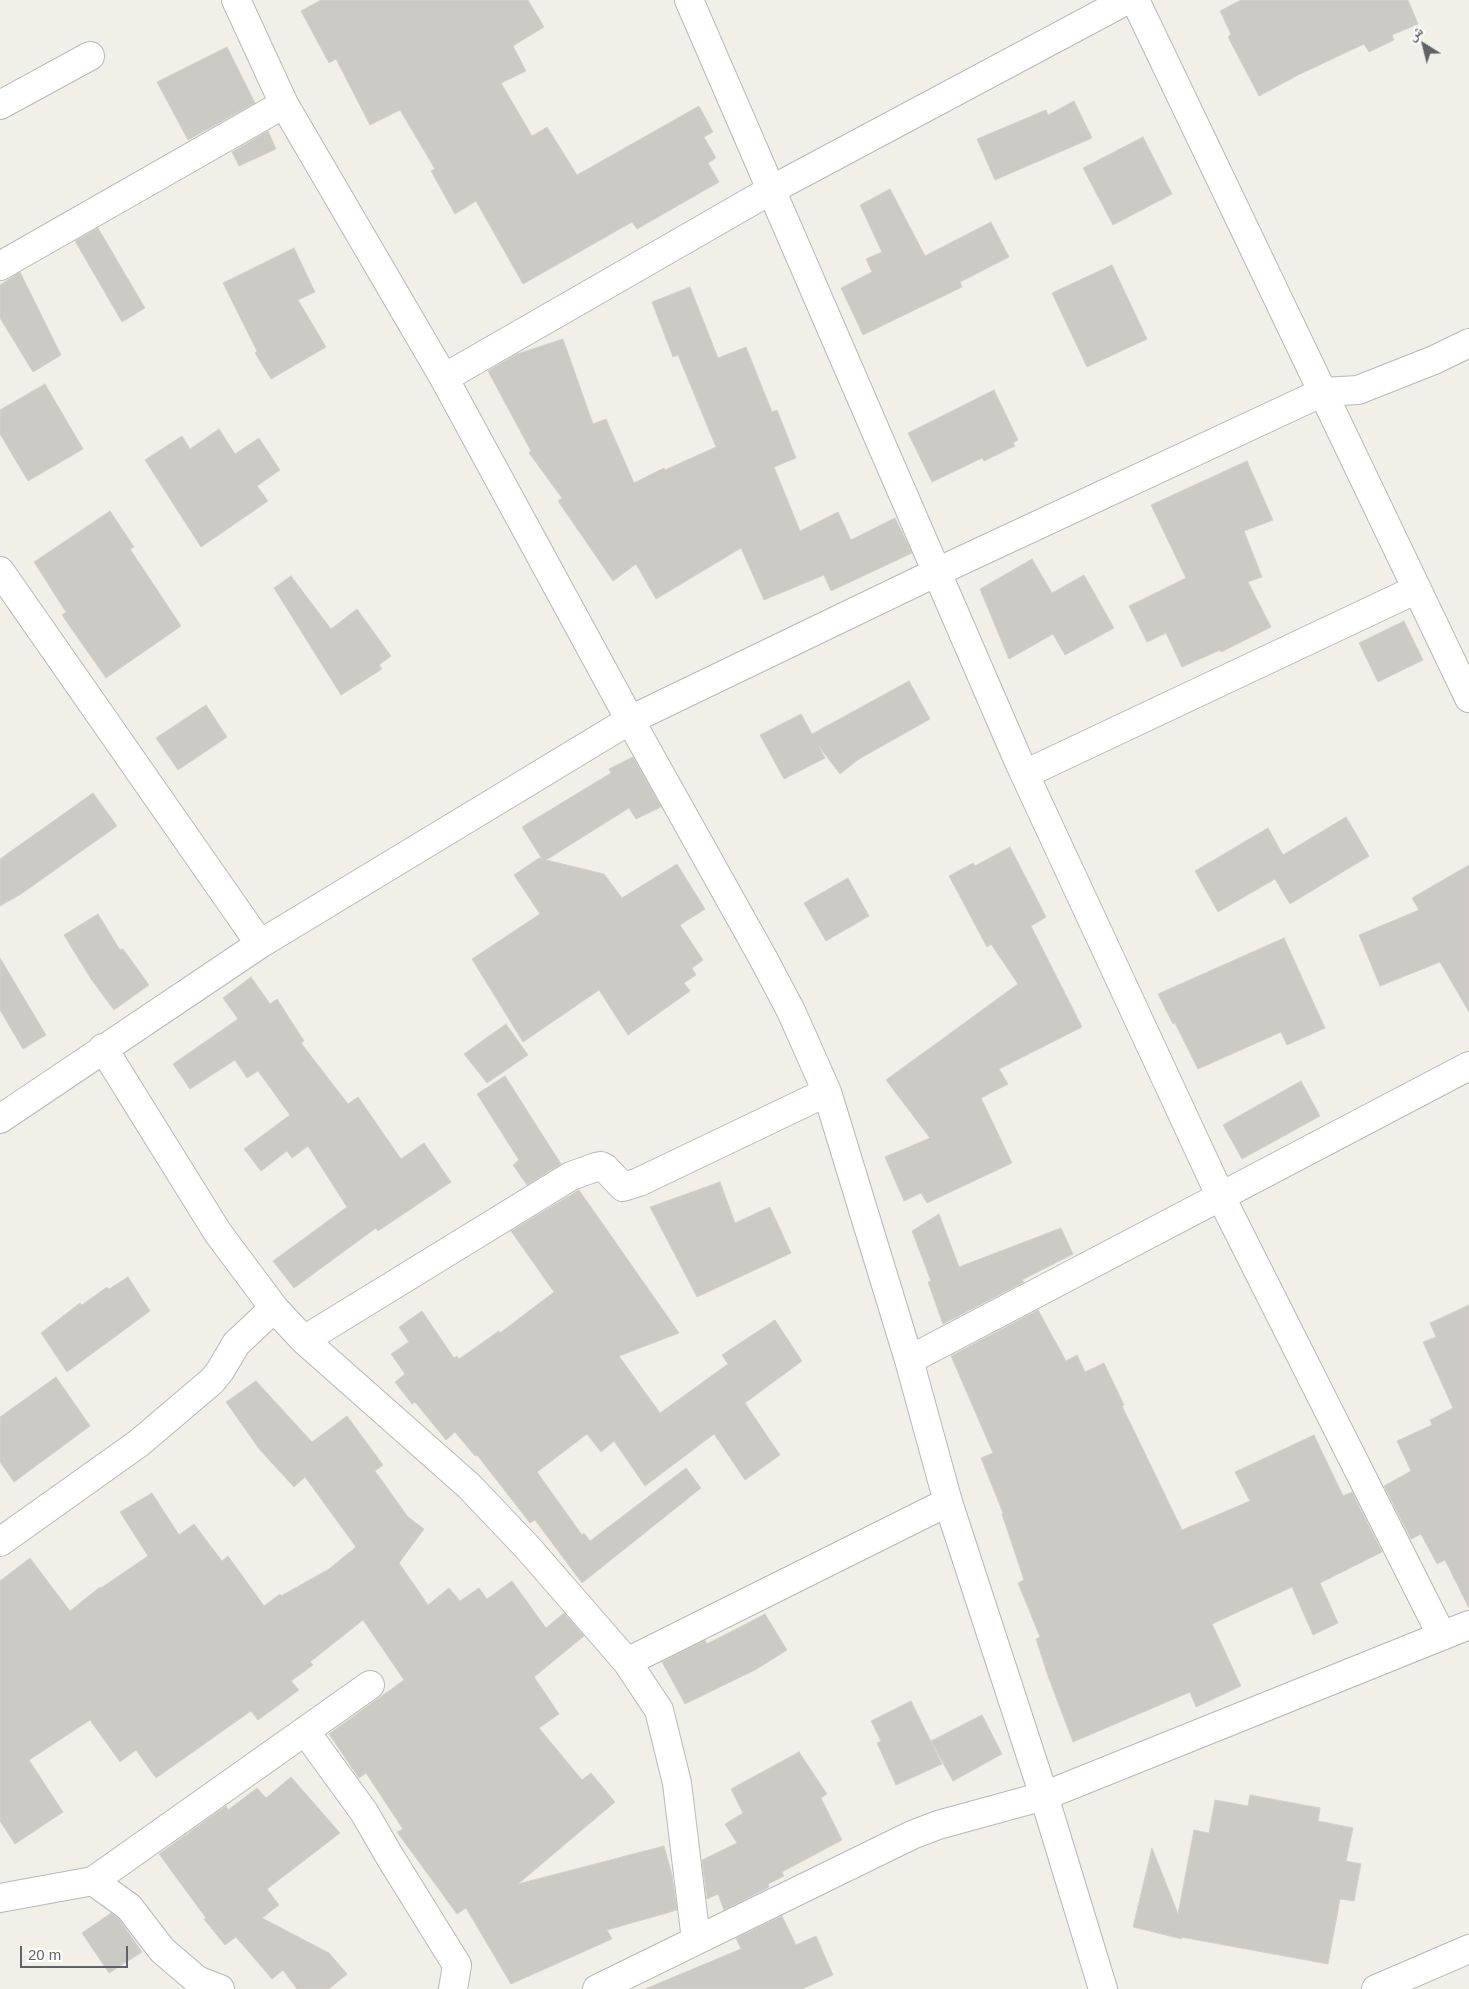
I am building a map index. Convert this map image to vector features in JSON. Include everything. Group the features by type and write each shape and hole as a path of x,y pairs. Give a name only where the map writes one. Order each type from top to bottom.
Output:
{"street":[{"path":"236,0 284,104 444,378 630,720 768,967 791,1011 827,1092 909,1360 948,1502 1044,1796 1103,1989"},
{"path":"689,0 1025,774 1220,1195 1442,1636"},
{"path":"444,378 771,190 1127,0"},
{"path":"1135,0 1469,698"},
{"path":"0,105 90,56"},
{"path":"0,266 284,104"},
{"path":"0,1119 260,944 630,720 937,572 1323,392 1358,390 1434,360 1469,343"},
{"path":"0,571 260,944"},
{"path":"1025,774 1417,589"},
{"path":"103,1048 218,1234 274,1308 304,1340 468,1486 528,1548 627,1662 659,1710 677,1783 696,1940"},
{"path":"909,1360 1220,1195 1469,1066"},
{"path":"304,1340 571,1176 596,1166 601,1166 623,1187 639,1182 827,1092"},
{"path":"0,1542 139,1443 212,1381 236,1344 274,1308"},
{"path":"627,1662 948,1502"},
{"path":"597,1989 912,1835 938,1825 1044,1796 1469,1625"},
{"path":"0,1898 93,1881 370,1685"},
{"path":"305,1732 364,1812 457,1965 453,1989"},
{"path":"93,1881 129,1908 162,1950 197,1980 220,1989"},
{"path":"1376,1989 1469,1949"}],"building":[{"path":"321,0 528,0 544,27 513,46 526,71 501,83 532,136 547,127 577,175 699,106 713,132 704,137 716,158 708,163 719,182 637,229 632,222 523,284 476,201 455,214 431,171 435,169 400,110 370,125 336,59 329,63 301,11"},
{"path":"1241,0 1408,0 1418,24 1392,35 1394,40 1369,52 1364,44 1298,75 1259,96 1228,37 1231,34 1220,11"},
{"path":"227,47 255,103 188,140 157,82"},
{"path":"1074,101 1092,138 995,180 977,139 1046,110 1048,115"},
{"path":"268,131 276,149 239,166 232,152"},
{"path":"1143,137 1172,194 1113,225 1083,168"},
{"path":"890,189 925,256 991,222 1009,257 960,282 962,287 863,335 841,288 872,272 866,259 882,252 860,205"},
{"path":"98,228 145,308 122,322 75,241"},
{"path":"294,248 315,292 298,300 326,347 271,379 255,353 257,351 223,283"},
{"path":"1112,265 1147,339 1087,367 1052,293"},
{"path":"20,272 61,355 33,372 0,318 0,285"},
{"path":"690,287 718,358 746,347 772,412 777,410 796,458 774,467 800,531 838,512 851,540 895,518 912,553 831,591 824,575 764,600 741,548 656,599 636,564 613,581 558,501 562,498 529,453 531,451 488,371 517,354 563,339 593,424 606,419 634,483 664,468 665,470 716,447 678,355 673,357 652,302"},
{"path":"45,384 83,449 28,481 0,434 0,410"},
{"path":"994,390 1018,440 1013,443 1015,446 984,461 982,458 932,482 908,433"},
{"path":"219,429 235,454 259,438 280,470 257,486 268,501 201,547 145,460 182,436 190,449"},
{"path":"1247,461 1273,520 1244,531 1262,577 1248,582 1271,627 1221,652 1220,650 1182,667 1166,633 1147,642 1129,606 1186,578 1151,505"},
{"path":"110,511 134,547 130,549 181,626 106,678 62,615 66,612 34,562"},
{"path":"1032,559 1052,593 1084,575 1114,628 1065,655 1053,634 1009,659 980,589"},
{"path":"291,576 331,629 357,609 391,656 379,665 382,669 341,695 274,588"},
{"path":"1404,621 1423,660 1378,682 1359,643"},
{"path":"909,681 930,719 859,759 840,774 818,745 825,758 784,779 760,735 801,714 812,734"},
{"path":"206,705 227,737 178,770 156,738"},
{"path":"633,757 661,807 636,819 629,808 546,860 604,874 622,898 677,864 705,909 680,925 703,960 692,968 696,975 684,983 690,991 628,1035 599,990 523,1042 472,959 540,914 514,875 539,858 542,859 522,827 611,773 609,769"},
{"path":"93,793 117,826 21,894 0,906 0,859"},
{"path":"1346,817 1369,856 1290,904 1275,879 1218,912 1195,871 1268,828 1283,855"},
{"path":"1010,847 1046,917 1031,926 1082,1027 999,1069 1008,1084 981,1098 1012,1163 927,1203 921,1193 904,1201 885,1157 930,1138 886,1080 1018,984 991,944 987,947 949,876 973,863 975,866"},
{"path":"1469,865 1469,1012 1440,962 1380,986 1359,935 1419,910 1412,898"},
{"path":"848,878 869,916 826,941 804,903"},
{"path":"98,914 120,950 123,949 149,985 114,1010 91,979 64,935"},
{"path":"1284,938 1325,1028 1287,1045 1281,1032 1198,1069 1158,994"},
{"path":"0,958 46,1035 23,1049 0,1010"},
{"path":"251,977 270,1004 277,999 304,1041 301,1043 348,1104 358,1097 401,1159 424,1143 451,1182 378,1231 376,1228 294,1288 273,1261 347,1207 308,1146 292,1158 287,1151 261,1171 244,1149 290,1115 258,1071 247,1078 235,1060 190,1089 173,1064 238,1019 223,998"},
{"path":"506,1024 528,1055 487,1083 464,1054"},
{"path":"505,1076 561,1164 527,1185 513,1165 519,1160 477,1094"},
{"path":"1301,1081 1320,1116 1242,1159 1223,1125"},
{"path":"720,1182 735,1223 770,1207 791,1253 697,1297 650,1207"},
{"path":"579,1190 679,1333 619,1356 660,1413 728,1364 722,1355 775,1320 802,1361 745,1403 780,1455 745,1480 714,1434 645,1486 614,1441 601,1452 587,1434 537,1472 582,1535 584,1533 590,1541 686,1468 701,1488 582,1583 535,1520 530,1523 477,1455 475,1456 455,1432 446,1440 415,1402 412,1404 395,1382 405,1374 391,1354 409,1342 399,1327 422,1311 454,1358 457,1356 459,1359 499,1331 500,1333 554,1292 511,1231"},
{"path":"939,1214 959,1267 1061,1228 1073,1254 943,1324 928,1282 931,1281 912,1231"},
{"path":"128,1277 150,1311 67,1372 41,1333 80,1303 82,1305 107,1287 109,1289"},
{"path":"1469,1305 1469,1608 1445,1560 1437,1564 1421,1534 1411,1539 1384,1486 1411,1471 1397,1441 1432,1425 1430,1420 1453,1408 1423,1342 1436,1337 1430,1323"},
{"path":"1038,1310 1066,1361 1077,1355 1085,1372 1104,1363 1124,1405 1122,1406 1182,1530 1250,1501 1235,1472 1314,1435 1343,1496 1352,1492 1382,1552 1320,1583 1338,1623 1313,1635 1292,1587 1212,1624 1241,1686 1196,1707 1190,1692 1073,1742 1036,1639 1040,1637 1018,1583 1024,1580 1003,1513 981,1458 993,1453 951,1356"},
{"path":"56,1377 90,1426 14,1482 0,1462 0,1417"},
{"path":"256,1381 312,1442 347,1416 383,1465 375,1471 408,1517 424,1529 399,1563 428,1605 449,1588 460,1601 479,1588 487,1599 512,1581 546,1628 564,1613 584,1636 534,1677 559,1714 539,1728 582,1780 591,1773 615,1802 518,1884 664,1846 672,1875 677,1910 607,1930 612,1939 511,1984 466,1908 457,1914 397,1832 403,1829 366,1773 359,1778 329,1734 404,1680 363,1620 310,1662 313,1665 291,1681 299,1690 258,1720 251,1711 156,1778 136,1750 120,1762 90,1720 29,1760 63,1812 15,1844 0,1821 0,1581 30,1558 70,1611 100,1587 148,1556 120,1512 152,1493 179,1535 194,1524 222,1561 228,1556 264,1606 280,1594 281,1596 329,1569 356,1547 305,1477 294,1487 260,1450 226,1402"},
{"path":"765,1614 787,1650 755,1670 685,1704 662,1662 705,1640 707,1644"},
{"path":"911,1701 942,1764 896,1785 877,1743 881,1741 871,1721"},
{"path":"982,1715 1002,1754 953,1781 931,1741"},
{"path":"799,1752 827,1794 821,1798 842,1840 782,1872 784,1876 768,1884 769,1887 724,1910 718,1894 707,1899 702,1860 737,1843 725,1824 743,1813 731,1789"},
{"path":"291,1777 340,1833 267,1889 279,1905 262,1918 329,1953 347,1974 329,1989 297,1989 283,1970 272,1979 236,1937 225,1945 204,1919 206,1918 159,1854 226,1806 228,1810 257,1788 266,1798"},
{"path":"1250,1795 1320,1808 1318,1821 1353,1828 1346,1861 1361,1864 1354,1901 1340,1899 1328,1964 1181,1937 1182,1939 1133,1927 1152,1848 1178,1914 1194,1830 1209,1833 1215,1800 1248,1806"},
{"path":"111,1913 118,1918 142,1952 109,1973 82,1933"},
{"path":"782,1916 796,1945 816,1936 833,1975 802,1989 645,1989 741,1949 736,1938"}]}
